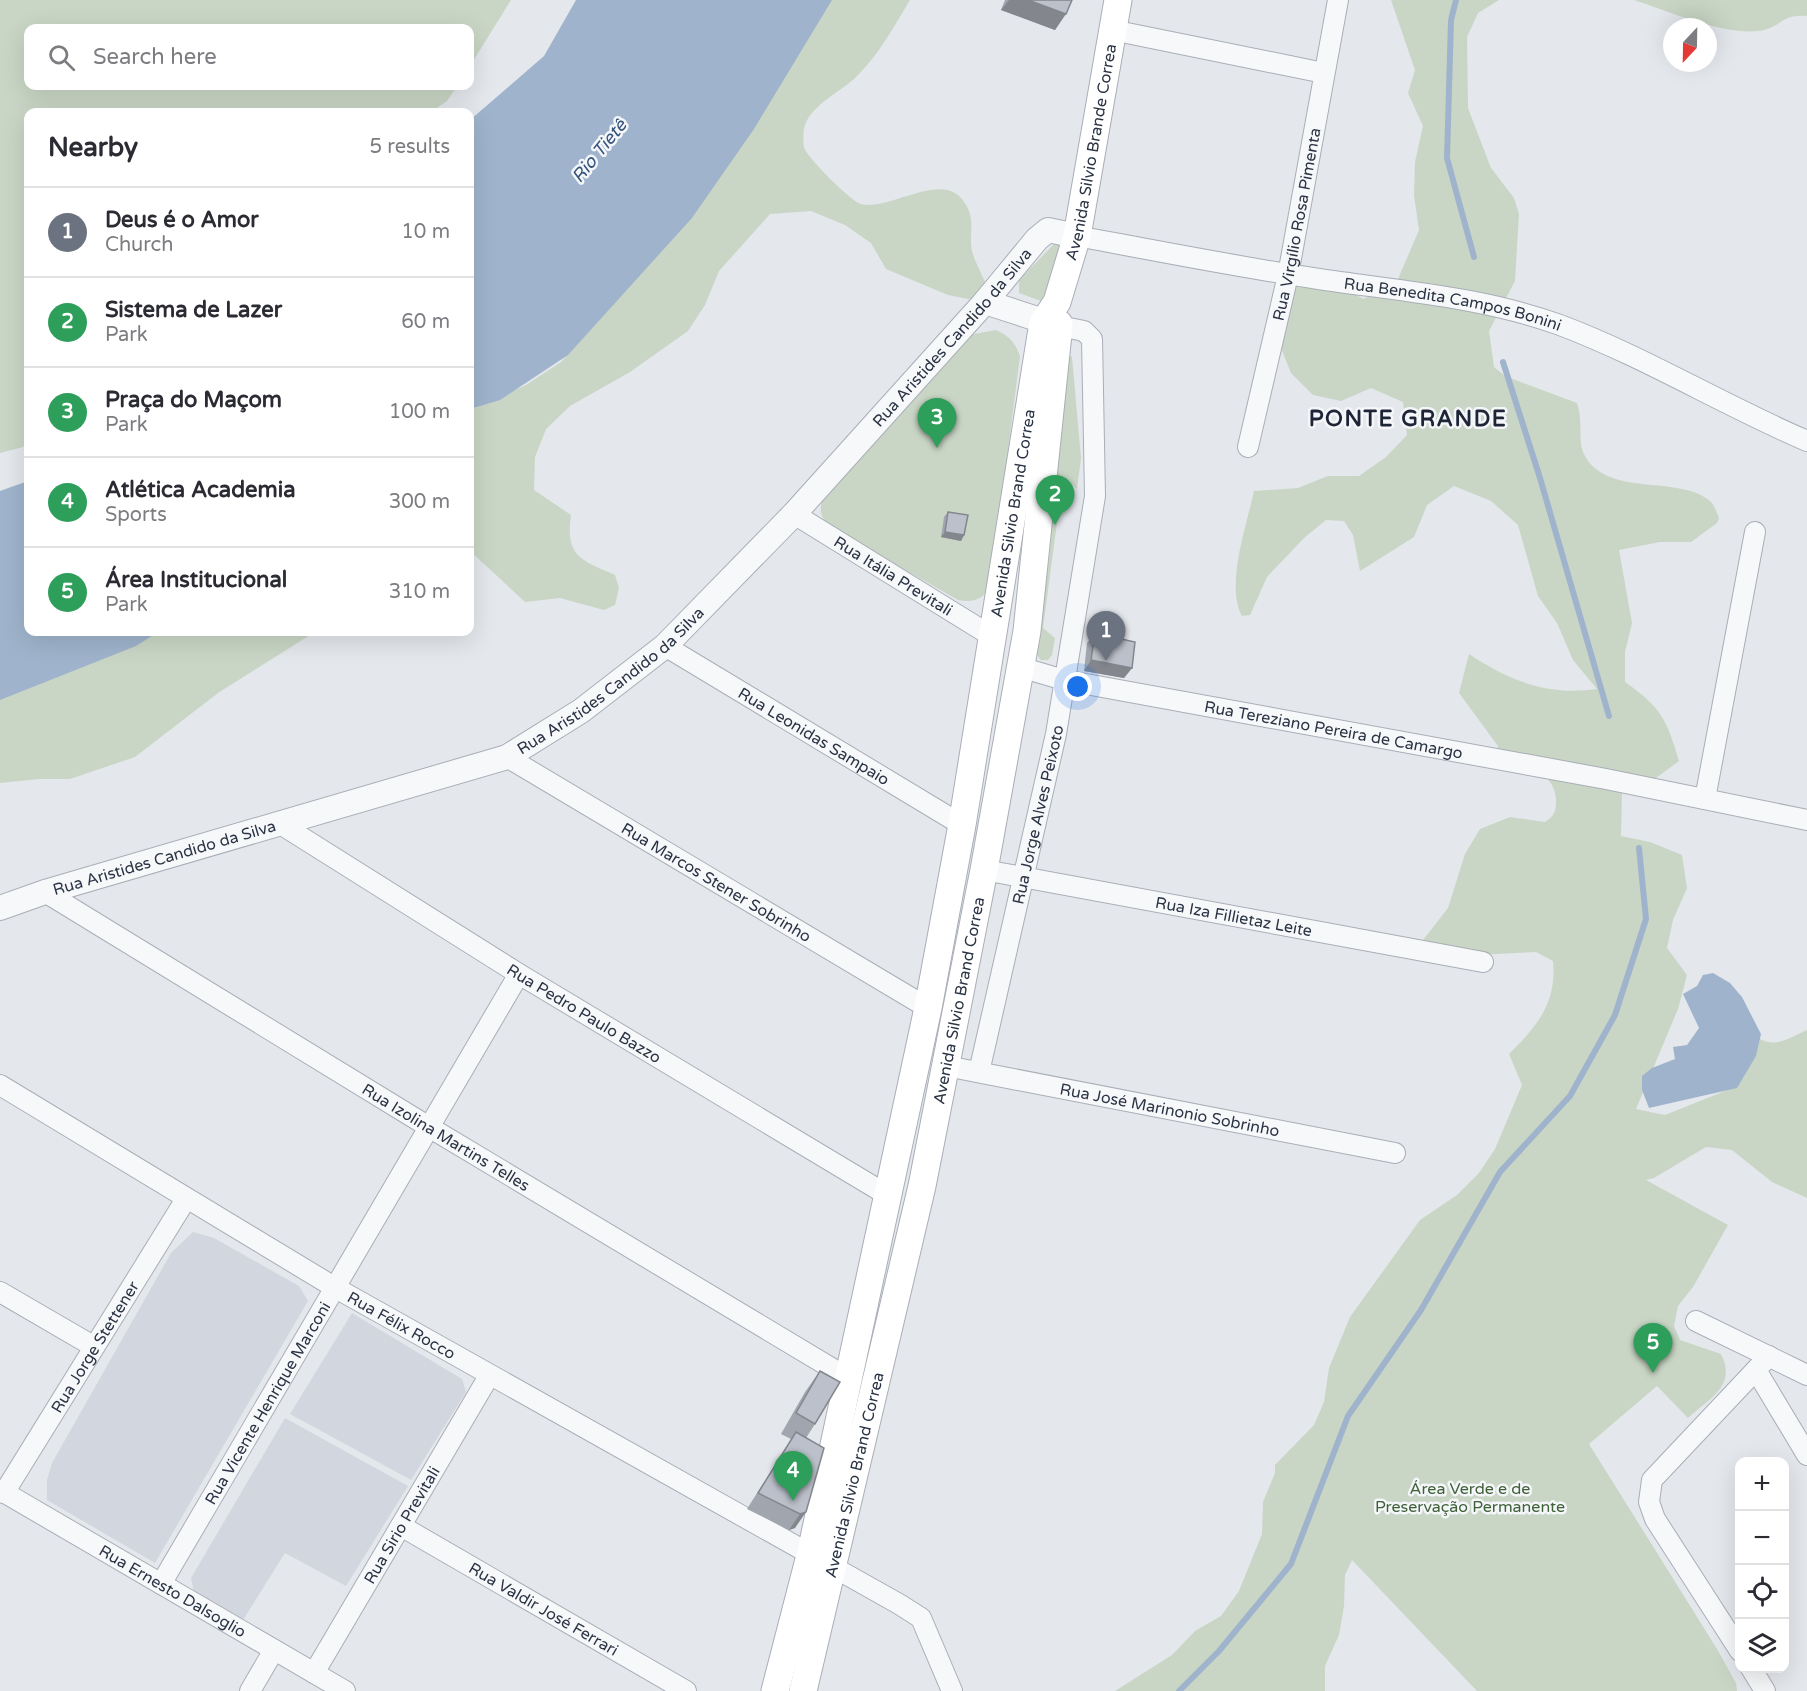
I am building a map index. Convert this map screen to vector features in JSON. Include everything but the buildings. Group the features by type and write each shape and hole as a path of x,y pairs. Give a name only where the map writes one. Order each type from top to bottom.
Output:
{"main road":[{"name":"Avenida Silvio Brande Correa","path":"1053,317 1077,236 1118,0"},
{"name":"Avenida Silvio Brand Correa","path":"775,1691 811,1552 928,1008 962,825 993,638 1053,317"},
{"name":"Avenida Silvio Brand Correa","path":"803,1691 922,1186 984,870 1027,631 1053,317"}],"street":[{"name":"Rua Virgílio Rosa Pimenta","path":"1248,447 1288,275 1338,0"},
{"path":"1112,30 1324,73"},
{"name":"Rua Aristides Candido da Silva","path":"0,908 45,892 282,825 507,757 580,711 665,646 794,514 985,302 1037,239 1048,230 1077,236"},
{"name":"Rua Benedita Campos Bonini","path":"1077,236 1288,275 1489,304 1560,325 1645,362 1758,420 1807,441"},
{"path":"985,302 1053,317"},
{"name":"Rua Jorge Alves Peixoto","path":"979,1072 1056,734 1095,496 1092,339 1080,329 1053,317"},
{"name":"Rua Itália Previtali","path":"794,514 993,638"},
{"path":"1705,799 1755,532"},
{"name":"Rua Leonidas Sampaio","path":"665,646 962,825"},
{"name":"Rua Tereziano Pereira de Camargo","path":"1020,667 1064,680 1648,787 1807,820"},
{"name":"Rua Marcos Stener Sobrinho","path":"507,757 928,1008"},
{"name":"Rua Pedro Paulo Bazzo","path":"282,825 519,974 889,1196"},
{"name":"Rua Iza Fillietaz Leite","path":"984,870 1483,962"},
{"name":"Rua Izolina Martins Telles","path":"45,892 429,1127 848,1378"},
{"name":"Rua Vicente Henrique Marconi","path":"161,1584 519,974"},
{"name":"Rua José Marinonio Sobrinho","path":"946,1066 1395,1153"},
{"name":"Rua Félix Rocco","path":"0,1085 334,1287 489,1376 811,1552 921,1618 952,1691"},
{"name":"Rua Jorge Stettener","path":"2,1491 186,1199"},
{"path":"0,1292 93,1346"},
{"path":"1696,1321 1763,1363 1807,1375"},
{"path":"1763,1363 1807,1455"},
{"path":"1735,1643 1655,1519 1649,1502 1652,1480 1763,1363"},
{"name":"Rua Sirio Previtali","path":"314,1673 489,1376"},
{"name":"Rua Ernesto Dalsoglio","path":"2,1491 345,1691"},
{"name":"Rua Valdir José Ferrari","path":"401,1526 686,1691"},
{"path":"250,1691 274,1650"},
{"path":"1754,1673 1765,1691"}],"shaded area":[{"path":"193,1232 214,1238 299,1286 308,1301 155,1563 47,1500 47,1480 52,1463 171,1253"},
{"path":"352,1313 462,1379 466,1392 411,1480 290,1414"},
{"path":"285,1418 408,1486 346,1586 285,1553 243,1620 194,1592 191,1578"}],"green space":[{"path":"0,0 511,0 474,60 474,24 24,24 24,90 454,90 447,101 437,108 24,108 24,446 0,453"},
{"path":"809,0 910,0 866,67 852,81 821,104 809,117 804,130 804,147 812,160 830,178 861,204 874,205 889,202 935,189 949,190 960,197 969,211 972,251 987,289 988,303 948,295 886,269 871,243 845,225 811,211 770,214 719,271 705,305 688,331 630,372 570,406 546,429 535,457 534,490 571,515 571,540 578,555 615,575 619,588 615,605 604,610 560,598 525,602 474,555 474,408 526,385 561,362 654,255"},
{"name":"Área Verde e de Preservação Permanente","path":"1391,0 1499,0 1478,13 1467,37 1468,108 1491,168 1514,198 1519,214 1515,281 1489,331 1494,367 1505,376 1577,403 1583,452 1593,467 1608,476 1625,481 1698,493 1711,502 1719,518 1717,523 1691,542 1660,542 1619,550 1632,623 1625,652 1625,682 1655,707 1671,735 1679,761 1652,781 1622,793 1621,836 1650,842 1682,855 1687,888 1673,920 1667,948 1687,975 1678,1009 1636,1109 1665,1115 1725,1091 1741,1067 1754,1035 1767,1042 1780,1042 1807,1030 1807,1198 1772,1182 1732,1150 1706,1147 1654,1178 1646,1180 1728,1225 1693,1287 1678,1306 1674,1326 1680,1340 1721,1354 1726,1375 1719,1390 1688,1418 1657,1386 1589,1444 1717,1649 1736,1683 1737,1691 1477,1691 1352,1560 1345,1575 1344,1606 1339,1635 1325,1666 1325,1691 1115,1691 1172,1655 1195,1631 1221,1616 1239,1591 1262,1534 1263,1502 1275,1473 1275,1465 1314,1425 1324,1402 1329,1368 1350,1317 1420,1220 1457,1195 1479,1173 1495,1149 1522,1085 1509,1054 1528,1034 1543,1013 1552,989 1553,961 1536,952 1455,956 1430,949 1423,940 1448,908 1465,854 1480,829 1510,817 1545,822 1552,816 1556,803 1555,792 1544,775 1526,764 1496,752 1498,746 1459,693 1469,654 1499,672 1530,684 1562,690 1597,689 1573,660 1557,623 1538,596 1518,525 1491,501 1454,486 1427,505 1414,537 1360,571 1353,535 1344,521 1326,520 1304,538 1267,577 1250,615 1242,616 1237,603 1236,572 1254,491 1298,488 1328,476 1359,476 1386,457 1407,435 1403,402 1371,388 1341,401 1313,395 1291,373 1279,343 1293,263 1337,282 1363,299 1395,286 1419,230 1414,195 1415,162 1423,126 1408,93 1415,70"},
{"path":"1634,0 1807,0 1807,16 1787,18 1764,30 1734,30 1717,27 1717,18 1687,18"},
{"path":"1056,242 1061,243 1051,298 1041,301 1019,293 1019,280"},
{"path":"996,330 1011,340 1020,356 991,583 986,593 979,599 964,601 958,600 830,527 822,516 821,505 823,496 969,335"},
{"path":"1069,355 1072,357 1081,458 1077,489 1069,481 1062,485 1043,628 1055,638 1052,655 1048,660 1041,660 1035,653 1049,561"},
{"path":"106,636 309,636 218,693 135,757 70,779 0,783 0,677"}],"water":[{"name":"Rio Tietê","path":"576,0 832,0 754,129 692,218 568,355 500,400 474,408 474,117 544,56"},
{"path":"24,482 24,636 152,636 136,646 0,700 0,491"},
{"path":"1713,973 1730,983 1742,997 1761,1034 1756,1056 1737,1088 1649,1108 1642,1090 1642,1076 1652,1068 1675,1059 1673,1047 1687,1045 1699,1028 1683,994 1697,986 1703,975"}],"waterway":[{"path":"1456,0 1451,20 1447,158 1474,257"},
{"path":"1503,362 1540,478 1609,716"},
{"path":"1179,1691 1219,1651 1291,1564 1348,1416 1421,1310 1500,1172 1570,1096 1615,1015 1646,919 1639,848"}],"place":[{"name":"Praça do Maçom","path":"937,448"},
{"name":"Sistema de Lazer","path":"1055,525"},
{"name":"Deus é o Amor","path":"1106,661"},
{"name":"Área Institucional","path":"1653,1373"},
{"name":"Atlética Academia","path":"793,1501"}],"district":[{"name":"PONTE GRANDE","path":"1408,418"}]}
